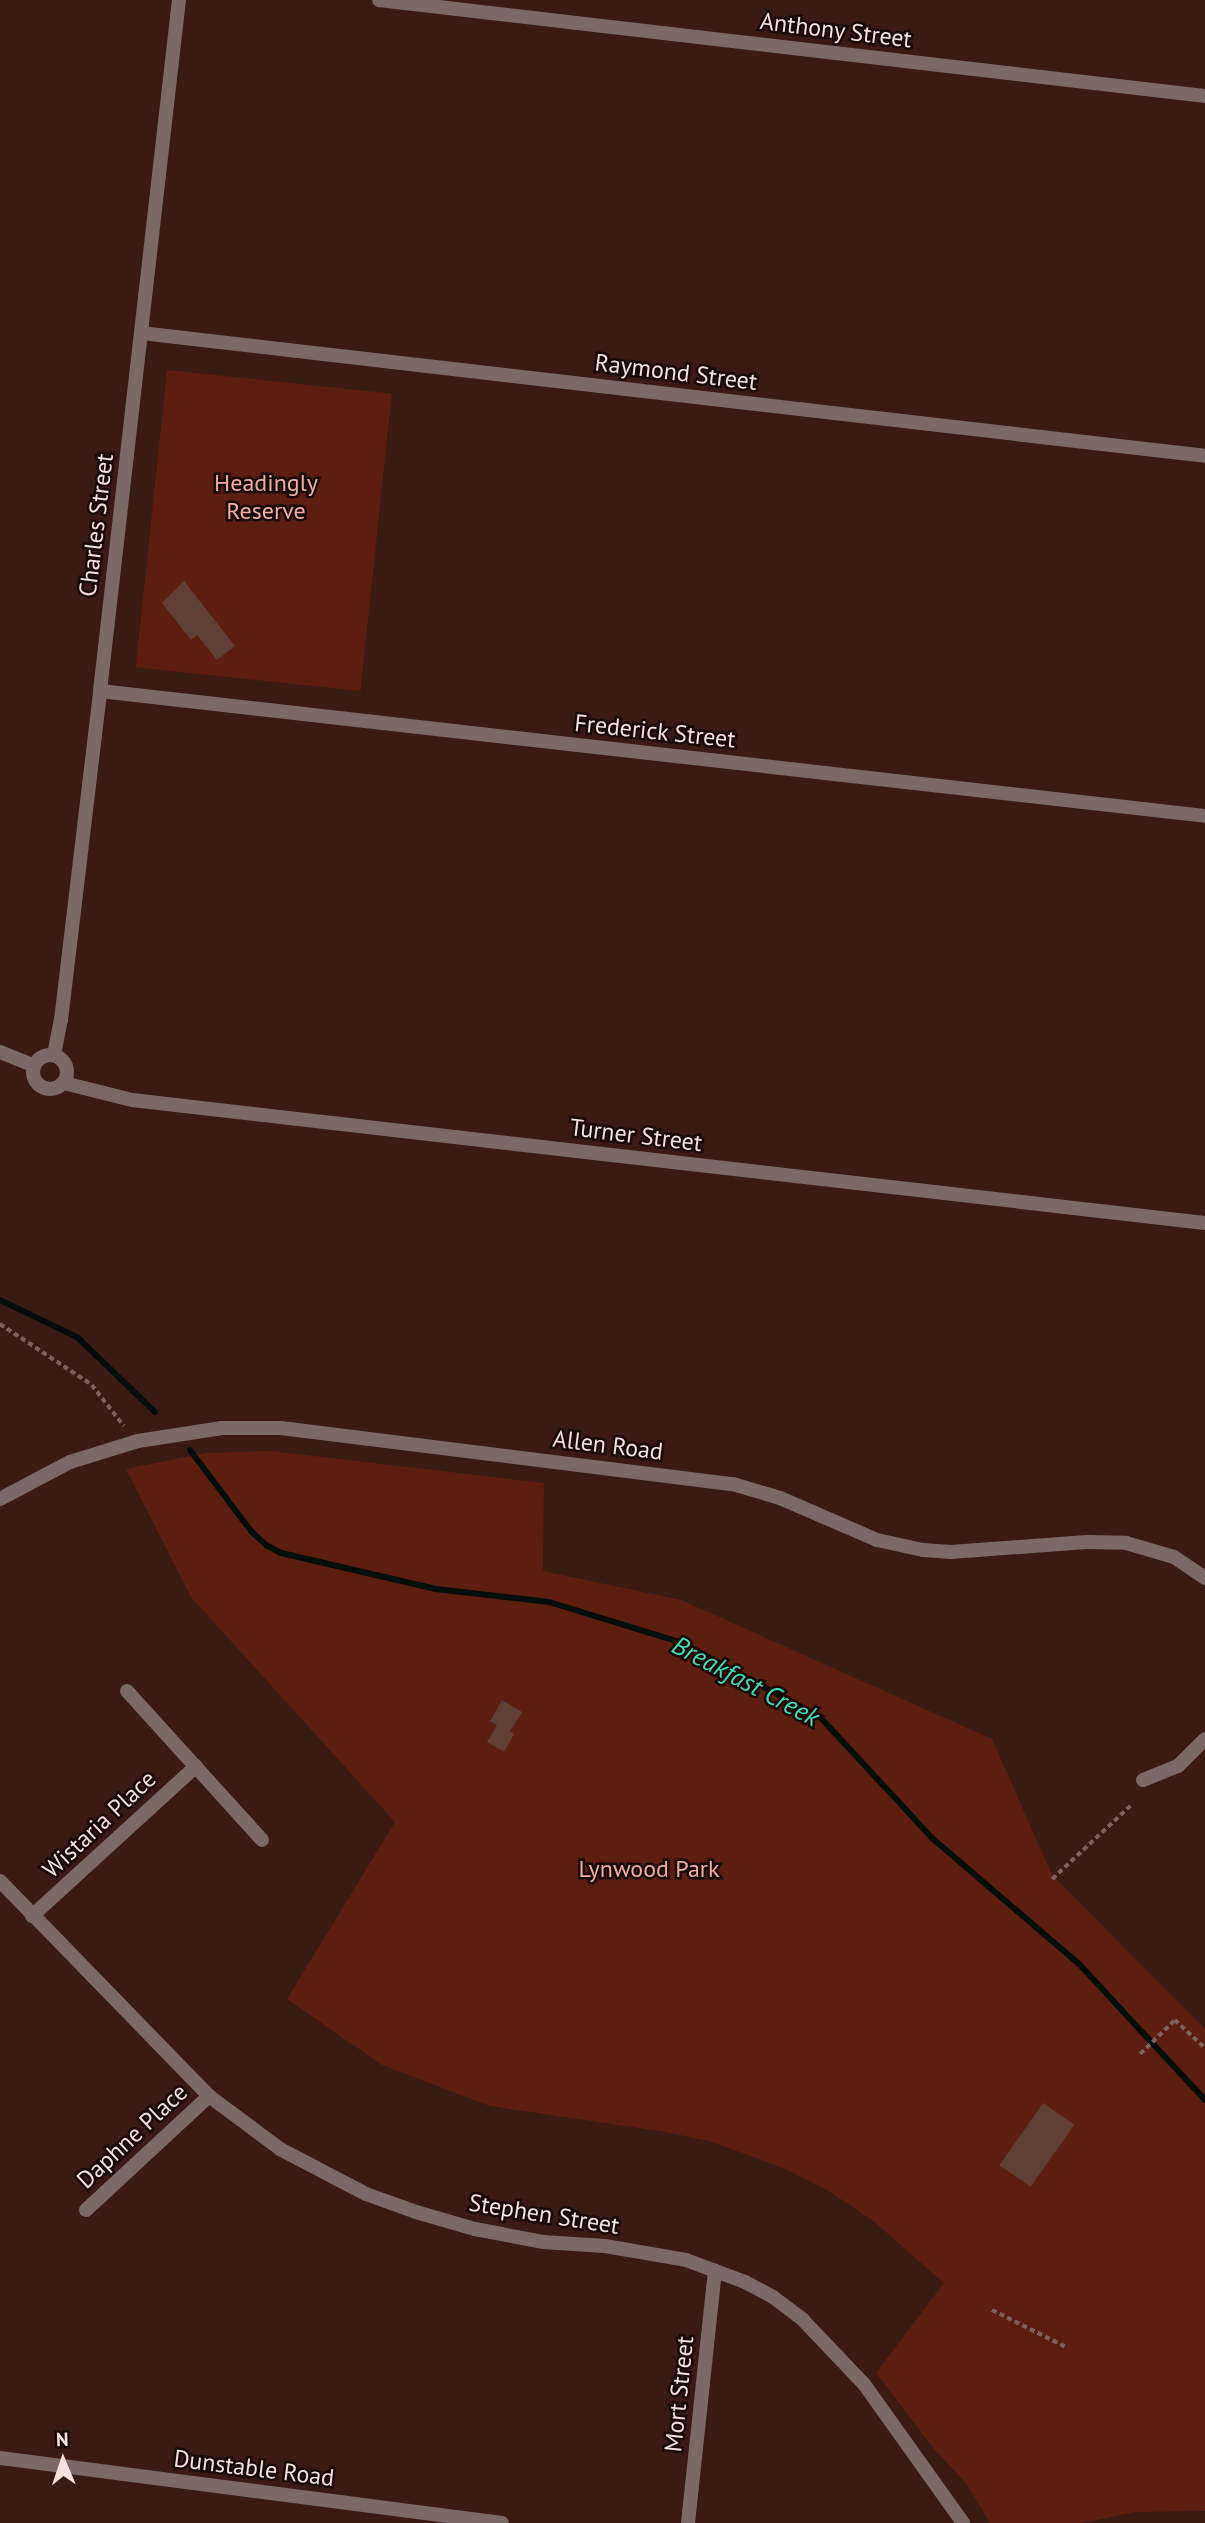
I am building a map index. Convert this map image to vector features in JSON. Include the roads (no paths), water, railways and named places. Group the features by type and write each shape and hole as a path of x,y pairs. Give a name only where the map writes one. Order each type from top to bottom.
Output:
{"street":[{"name":"Charles Street","path":"54,1055 100,691 179,0"},
{"name":"Anthony Street","path":"379,0 1205,96"},
{"name":"Raymond Street","path":"141,333 1205,456"},
{"name":"Frederick Street","path":"100,691 1205,816"},
{"path":"0,1052 34,1066"},
{"path":"54,1055 66,1067 64,1083 54,1089 39,1086 33,1077 34,1066 40,1058 54,1055"},
{"name":"Turner Street","path":"64,1083 132,1100 1205,1223"},
{"name":"Allen Road","path":"0,1499 70,1462 138,1441 222,1428 281,1428 733,1484 780,1498 867,1537 923,1550 951,1552 1087,1542 1126,1543 1174,1558 1205,1578"},
{"path":"127,1691 262,1840"},
{"path":"1143,1780 1178,1766 1205,1739"},
{"name":"Wistaria Place","path":"32,1916 195,1766"},
{"name":"Stephen Street","path":"0,1881 209,2096 280,2149 366,2194 416,2212 475,2229 543,2242 605,2246 661,2256 715,2270 773,2297 803,2320 864,2384 962,2523"},
{"name":"Daphne Place","path":"86,2210 209,2096"},
{"name":"Mort Street","path":"688,2523 715,2270"},
{"name":"Dunstable Road","path":"0,2458 502,2523"}],"waterway":[{"name":"Breakfast Creek","path":"0,1300 77,1337 155,1412"},
{"name":"Breakfast Creek","path":"190,1450 251,1531 266,1545 281,1553 436,1589 549,1602 680,1642 820,1717 932,1838 1080,1965 1205,2100"}],"park label":[{"name":"Headingly Reserve","path":"266,497"},
{"name":"Lynwood Park","path":"649,1869"}]}
